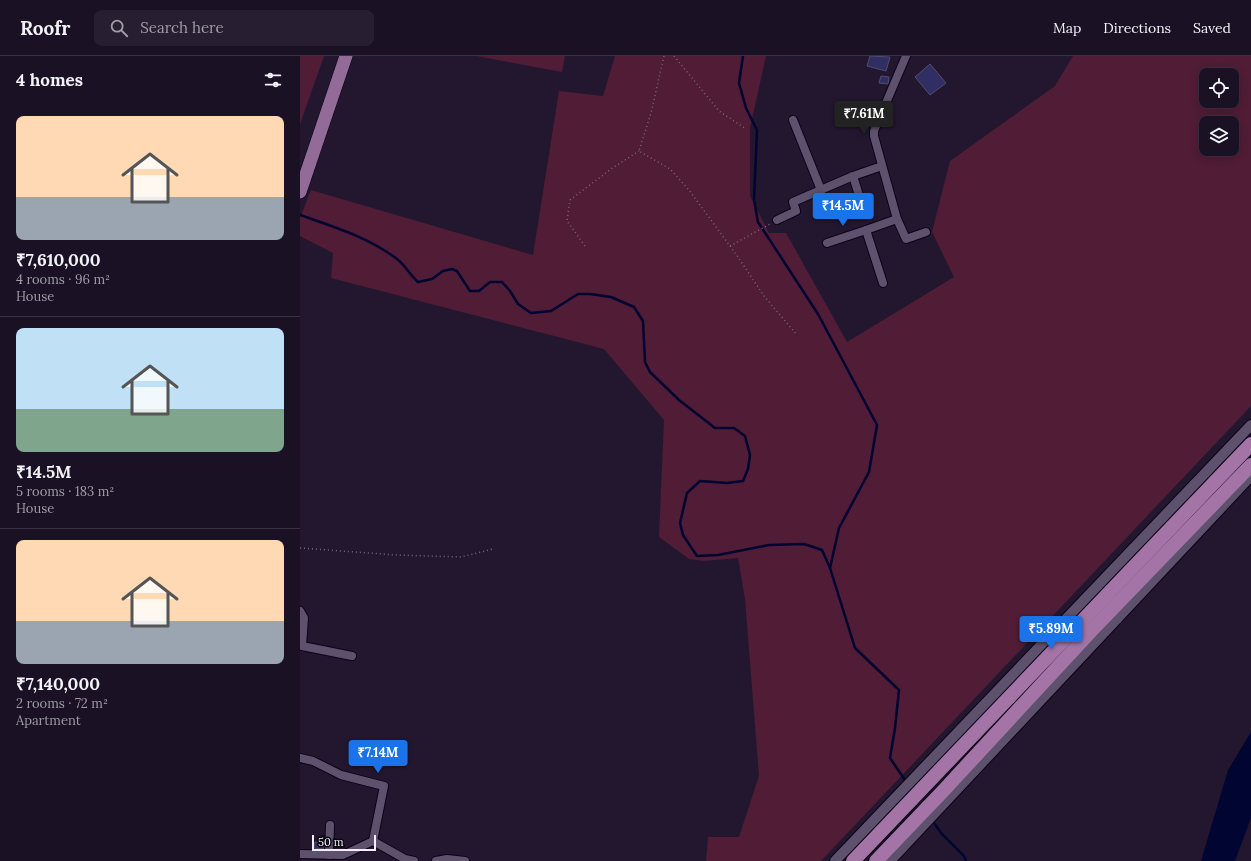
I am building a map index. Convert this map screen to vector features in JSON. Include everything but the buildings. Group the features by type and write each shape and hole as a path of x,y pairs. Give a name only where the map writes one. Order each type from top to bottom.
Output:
{"highway":[{"path":"853,861 1251,444"},
{"path":"876,861 1090,632 1251,465"}],"main road":[{"path":"300,165 338,56"},
{"path":"300,192 346,56"}],"street":[{"path":"906,56 874,131 874,136 897,219 906,239 926,232"},
{"path":"793,120 821,190"},
{"path":"777,220 796,211 793,202 853,176 882,166"},
{"path":"853,176 863,208"},
{"path":"827,243 897,219"},
{"path":"866,230 883,283"},
{"path":"836,861 1251,425"},
{"path":"890,861 1251,476"},
{"path":"300,611 304,618 302,646 352,656"},
{"path":"300,758 313,761 342,775 384,786 373,842"},
{"path":"328,855 330,825"},
{"path":"300,854 328,855 343,858 373,842"},
{"path":"373,842 405,859 414,861"},
{"path":"436,861 447,859 465,861"}],"path":[{"path":"585,246 567,221 570,200 611,169 639,151 651,113 664,56"},
{"path":"674,56 719,111 746,129"},
{"path":"639,151 670,169 688,190 730,246 764,296 796,335"},
{"path":"730,246 777,220"},
{"path":"300,548 396,555 461,557 493,549"}],"shaded area":[{"path":"300,56 324,56 300,124"},
{"path":"476,56 565,56 562,72"},
{"path":"615,56 766,56 750,128 750,196 769,233 786,233 847,342 954,277 932,232 950,161 1055,86 1073,56 1251,56 1251,406 821,861 706,861 708,837 739,837 759,776 745,599 738,558 704,561 689,559 659,537 664,420 604,349 331,278 333,253 300,236 300,218 311,190 533,255 559,91 603,96"}],"water":[{"path":"1251,732 1251,818 1235,861 1201,861 1228,770"}],"waterway":[{"path":"743,56 739,83 746,108 757,130 754,200 758,222 818,314 877,425 869,472 839,528 830,568"},
{"path":"300,215 350,233 386,251 400,261 418,282 432,279 443,271 452,269 457,271 470,291 479,291 490,282 502,282 518,304 531,313 551,311 578,294 611,297 634,307 643,321 645,362 650,372 679,400 715,428 734,428 745,436 750,455 748,469 743,481 727,483 700,481 687,493 680,523 683,535 697,556 718,555 769,545 804,544 822,550 830,568 855,648 899,690 890,758 907,783"},
{"path":"932,820 941,833 964,856 966,861"}]}
